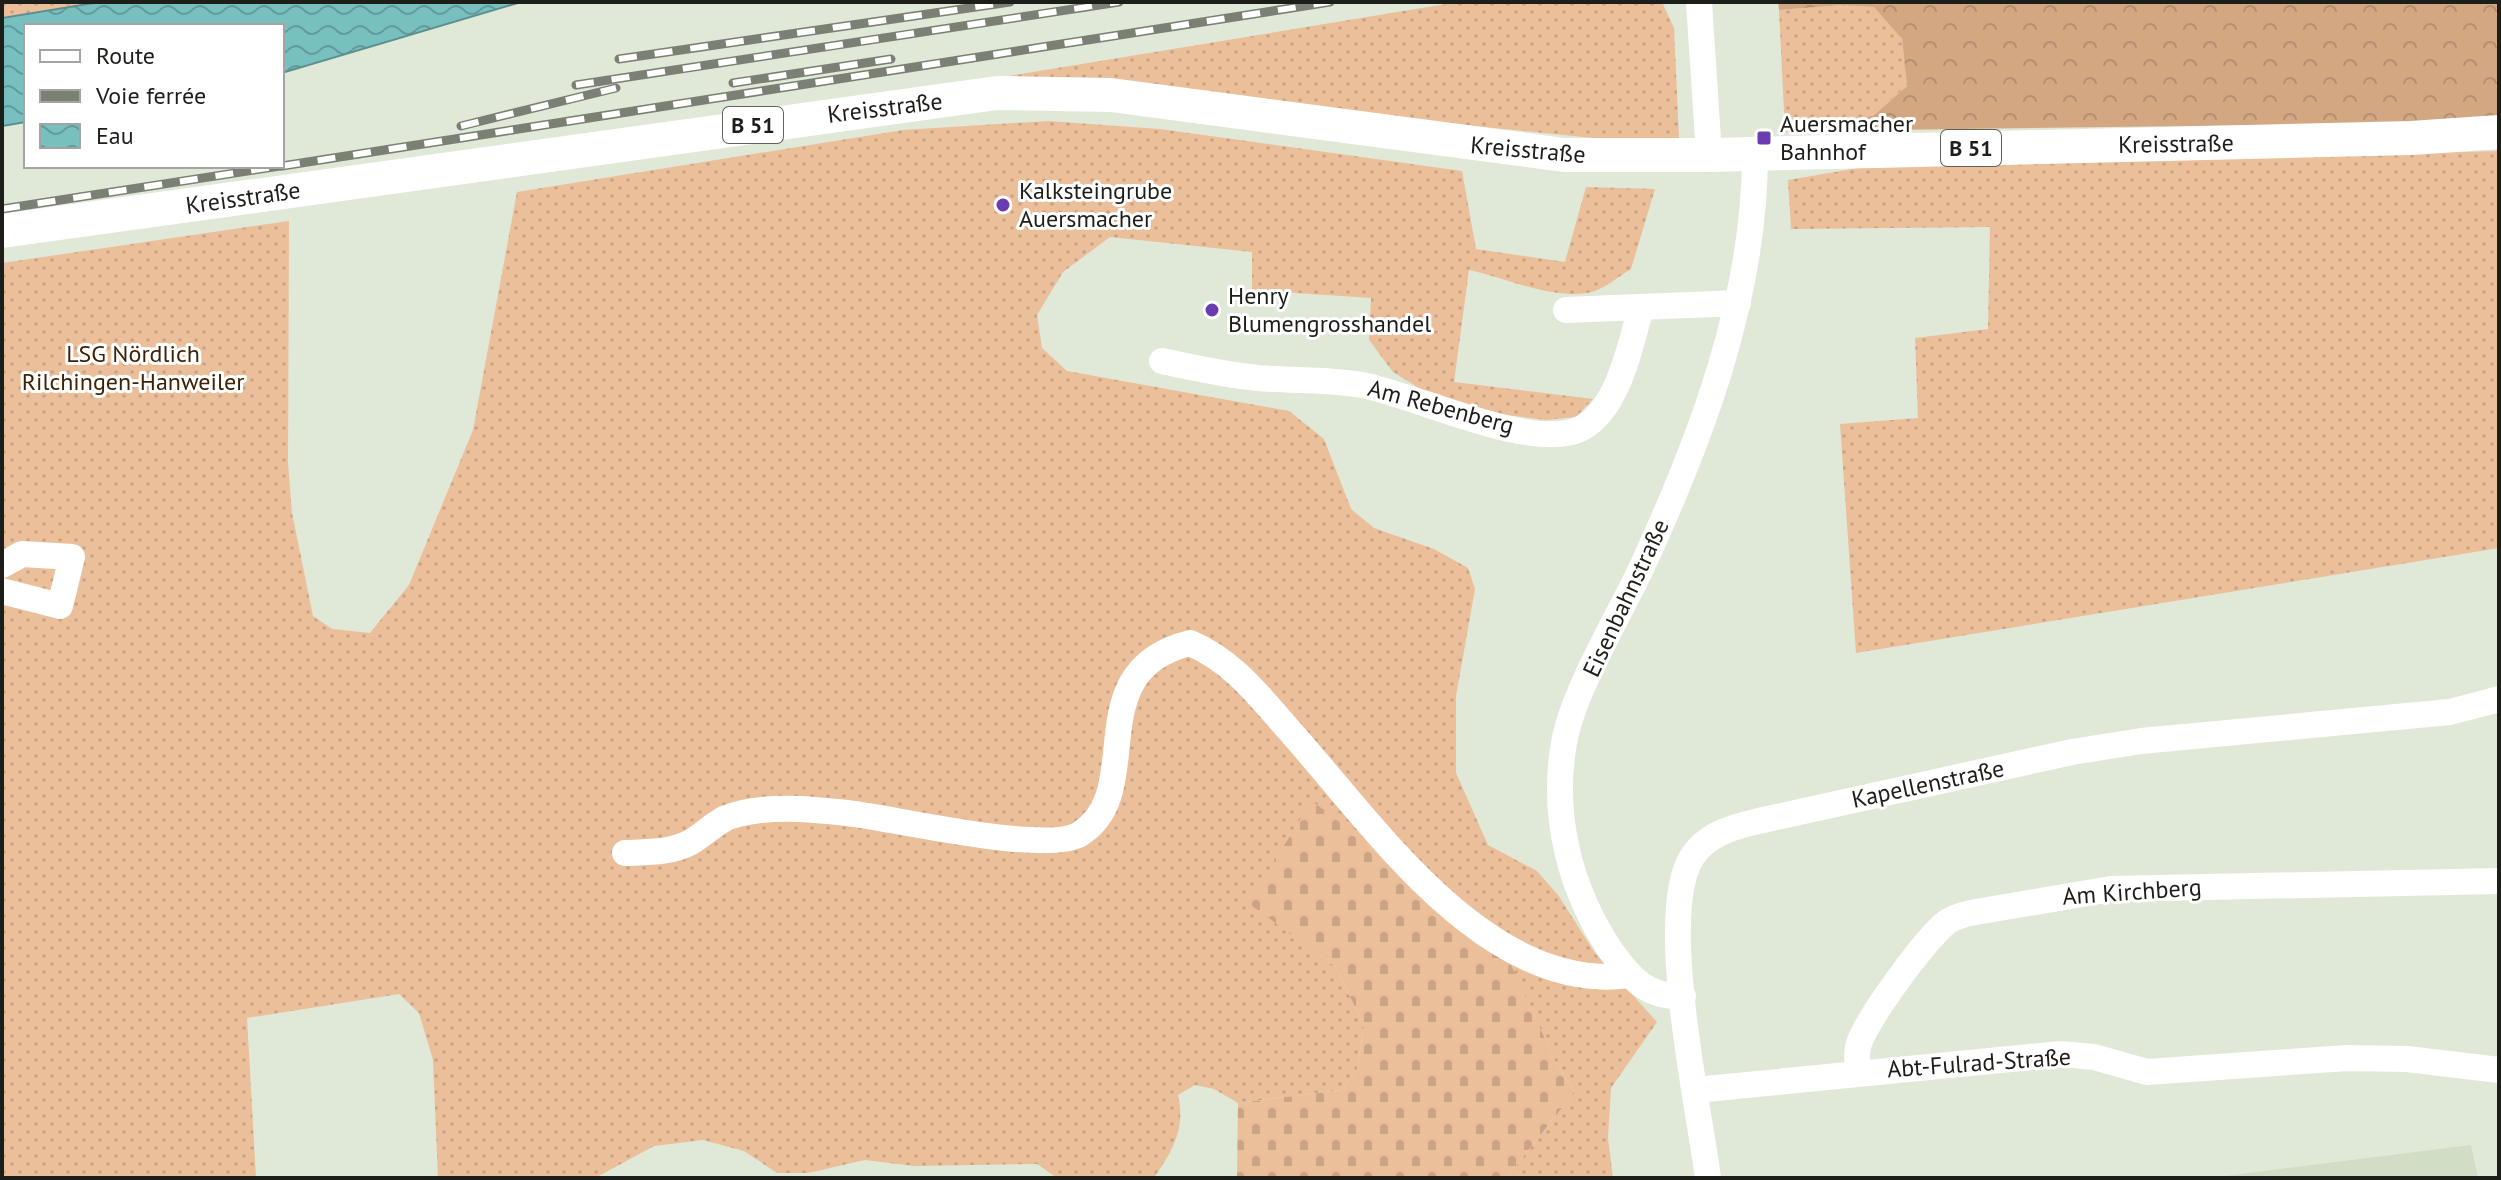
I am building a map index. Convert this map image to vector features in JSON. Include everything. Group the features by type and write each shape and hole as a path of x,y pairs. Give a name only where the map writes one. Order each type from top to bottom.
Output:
{"main road":[{"name":"Kreisstraße","path":"2,231 997,93 1111,95 1564,155 1709,155 2411,138 2499,132"}],"street":[{"path":"1699,2 1709,155"},
{"name":"Eisenbahnstraße","path":"1683,996 1654,994 1630,975 1596,929 1571,873 1561,782 1564,740 1576,703 1661,527 1738,303 1751,244 1755,154"},
{"path":"1566,310 1738,303"},
{"name":"Am Rebenberg","path":"1162,361 1218,374 1363,385 1476,421 1509,428 1547,432 1578,430 1598,416 1623,370 1641,307"},
{"path":"2,565 22,554 72,557 60,606 2,591"},
{"path":"625,853 663,851 688,843 725,819 788,810 848,813 1041,842 1078,836 1091,827 1104,809 1124,697 1156,657 1190,643 1233,667 1422,880 1476,930 1519,956 1550,969 1612,978 1630,975"},
{"name":"Kapellenstraße","path":"1708,1178 1677,934 1678,891 1693,856 1703,844 1734,827 2086,750 2201,735 2426,715 2499,699"},
{"name":"Am Kirchberg","path":"1858,1072 1857,1048 1901,978 1937,931 1950,920 1970,913 2111,889 2499,881"},
{"name":"Abt-Fulrad-Straße","path":"1696,1090 2061,1054 2094,1057 2147,1072 2347,1058 2407,1059 2499,1070"}],"shaded area":[{"path":"2471,1145 2478,1178 2209,1178"}],"green space":[{"path":"2,2 100,2 2,18"},
{"path":"1458,2 1662,2 1674,28 1679,138 1603,139 997,78"},
{"path":"1778,2 2499,2 2499,118 2410,123 1818,131 1874,115 1907,86 1902,39 1874,7 1843,5 1779,10"},
{"path":"1843,5 1875,7 1902,39 1907,86 1874,115 1818,131 1785,132 1779,10"},
{"name":"LSG Nördlich Rilchingen-Hanweiler","path":"1048,121 1160,129 1462,171 1476,249 1565,262 1586,187 1655,189 1631,269 1598,290 1557,293 1469,270 1454,382 1593,399 1576,417 1546,420 1476,411 1424,391 1393,372 1369,340 1371,298 1252,290 1252,252 1110,237 1063,272 1037,315 1042,348 1067,371 1289,411 1324,439 1351,509 1374,528 1434,549 1468,568 1475,589 1456,696 1456,773 1488,845 1537,871 1558,895 1595,953 1657,1022 1611,1088 1608,1138 1613,1178 1506,1178 1575,1092 1557,1065 1511,966 1411,889 1396,865 1249,903 1336,967 1364,1026 1357,1070 1341,1090 1238,1103 1214,1089 1195,1085 1178,1095 1179,1129 1172,1149 1154,1178 1057,1178 1037,1164 914,1166 865,1160 808,1173 777,1173 744,1151 703,1140 654,1146 595,1178 438,1178 433,1060 419,1013 399,994 247,1018 256,1178 2,1178 2,263 289,221 288,463 292,513 313,616 332,629 370,633 409,585 473,430 517,192 903,130"},
{"path":"2499,151 2499,548 1856,653 1840,424 1918,418 1915,338 1988,329 1990,227 1791,229 1788,180 1858,168"},
{"path":"1312,801 1397,865 1411,889 1511,965 1557,1065 1575,1092 1506,1178 1237,1178 1238,1103 1341,1090 1357,1070 1364,1026 1336,967 1248,903"}],"water":[{"path":"100,2 521,2 284,72 284,24 24,24 24,122 2,126 2,18"}],"railway":[{"path":"619,59 1010,2"},
{"path":"576,85 1119,2"},
{"path":"284,166 1330,2"},
{"path":"733,83 891,59"},
{"path":"461,126 616,88"},
{"path":"2,209 267,168"}],"place":[{"name":"Auersmacher Bahnhof","path":"1764,138"},
{"name":"Kalksteingrube Auersmacher","path":"1003,205"},
{"name":"Henry Blumengrosshandel","path":"1212,310"}]}
